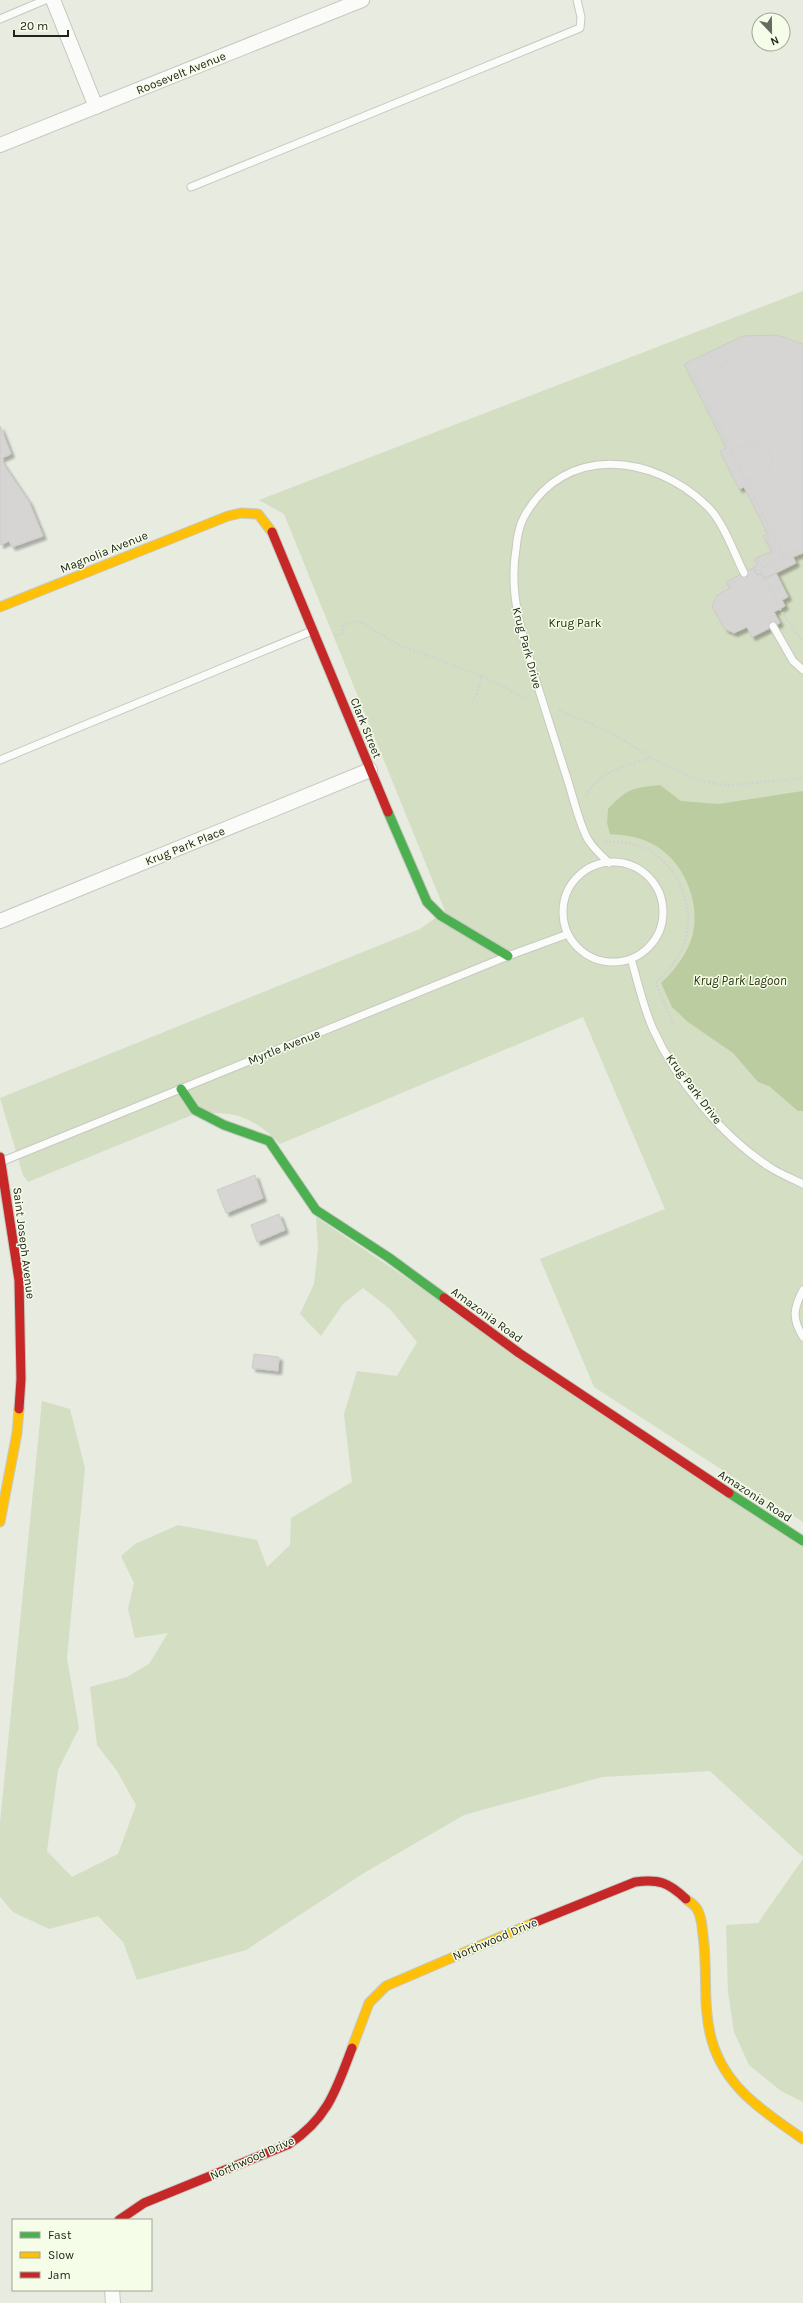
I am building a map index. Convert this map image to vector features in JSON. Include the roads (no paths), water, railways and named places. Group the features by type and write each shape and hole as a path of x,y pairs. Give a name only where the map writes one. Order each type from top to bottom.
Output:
{"street":[{"path":"53,0 96,108"},
{"name":"Roosevelt Avenue","path":"0,145 96,108 362,0"},
{"name":"Clark Street","path":"218,520 241,513 258,514 270,527 370,770 427,902 441,916 508,956"},
{"name":"Magnolia Avenue","path":"0,607 218,520"},
{"name":"Krug Park Place","path":"0,921 370,770"},
{"name":"Amazonia Road","path":"181,1089 195,1110 224,1125 270,1140 295,1182 316,1210 388,1257 519,1353 634,1431 803,1541"},
{"name":"Saint Joseph Avenue","path":"0,1161 19,1280 22,1379 17,1433 0,1522"},
{"name":"Northwood Drive","path":"121,2219 144,2203 289,2144 308,2131 333,2098 369,2002 386,1986 596,1896 635,1882 652,1880 671,1885 697,1908 704,1936 708,2022 712,2042 721,2062 739,2091 754,2105 803,2139"},
{"path":"112,2291 113,2303"}],"lane":[{"path":"0,19 45,0"},
{"path":"191,187 580,28 581,17 577,0"},
{"name":"Krug Park Drive","path":"609,863 588,840 547,718 518,620 514,589 513,563 518,536 524,517 552,484 567,473 585,466 605,463 636,468 661,475 689,492 708,507 726,535 744,572"},
{"path":"773,626 793,661 803,670"},
{"path":"0,760 312,631"},
{"path":"609,863 623,863 636,868 648,877 657,888 662,901 663,916 660,930 653,942 643,952 631,959 612,962 594,959 578,949 568,934 562,916 565,897 575,880 590,868 609,863"},
{"name":"Myrtle Avenue","path":"0,1161 508,956 568,934"},
{"name":"Krug Park Drive","path":"631,959 653,1029 674,1067 710,1115 732,1137 768,1166 803,1184"},
{"path":"803,1290 795,1306 797,1327 803,1338"}],"water":[{"name":"Krug Park Lagoon","path":"660,785 681,801 718,804 803,791 803,1111 798,1111 769,1086 758,1082 733,1053 688,1022 672,1007 661,983 680,962 690,943 694,923 694,909 691,894 679,868 670,857 659,848 646,841 624,835 610,834 607,823 608,809 626,793 637,788"}],"park label":[{"name":"Krug Park","path":"575,623"}]}
